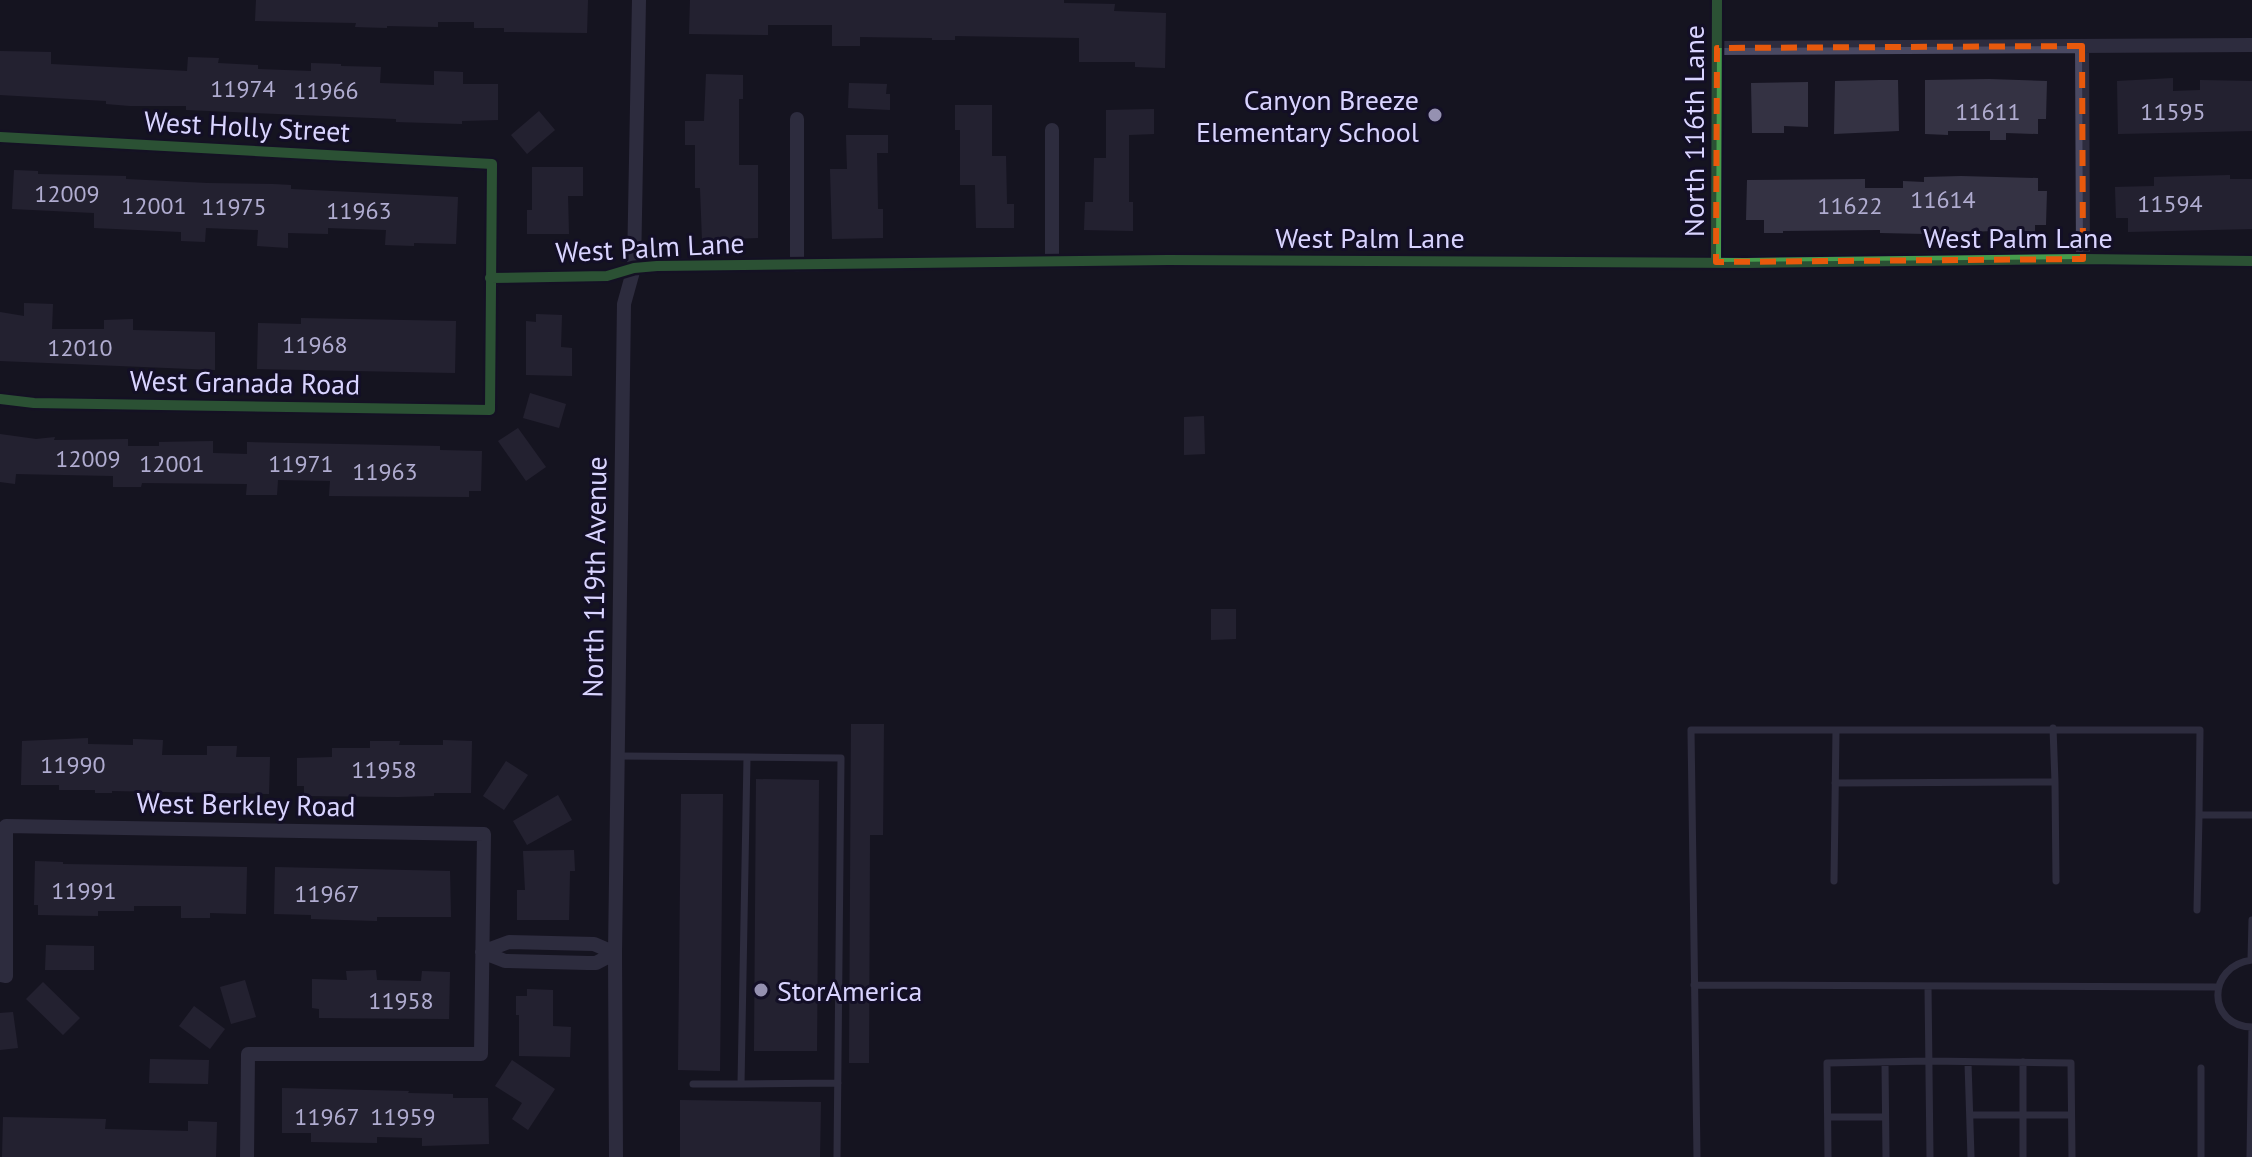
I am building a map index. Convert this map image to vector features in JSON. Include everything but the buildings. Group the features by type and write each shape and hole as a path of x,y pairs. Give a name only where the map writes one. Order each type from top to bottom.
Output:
{"street":[{"name":"North 119th Avenue","path":"616,1157 615,953 624,304 634,268 639,0"},
{"name":"North 116th Lane","path":"1716,262 1717,0"},
{"path":"1717,48 2252,45"},
{"path":"2082,46 2083,259"},
{"path":"797,119 797,265"},
{"path":"1052,130 1052,261"},
{"name":"West Holly Street","path":"0,137 492,164 490,278"},
{"name":"West Palm Lane","path":"490,278 607,276 634,268 1052,261 2252,261"},
{"name":"West Granada Road","path":"0,399 34,403 490,410 490,278"},
{"name":"West Berkley Road","path":"3,976 6,826 484,834 482,952"},
{"path":"247,1157 248,1054 481,1054 482,952 509,942 594,944 615,953"}],"lane":[{"path":"2053,728 2056,881"},
{"path":"1697,1157 1691,730 2200,730 2197,910"},
{"path":"1834,881 1836,730"},
{"path":"618,756 841,758 837,1157"},
{"path":"741,1084 747,757"},
{"path":"1835,783 2055,782"},
{"path":"2199,815 2252,815"},
{"path":"2250,1157 2252,1027 2235,1023 2226,1016 2220,1007 2218,987 2231,967 2252,960 2252,920"},
{"path":"1694,985 2218,987"},
{"path":"1928,986 1930,1157"},
{"path":"1828,1157 1827,1063 1929,1061 2071,1063 2072,1157"},
{"path":"1885,1062 1886,1157"},
{"path":"2023,1062 2023,1157"},
{"path":"1968,1063 1971,1157"},
{"path":"2201,1068 2201,1157"},
{"path":"693,1084 838,1083"},
{"path":"1970,1115 2071,1115"},
{"path":"1828,1117 1885,1117"}],"highlighted area":[{"path":"2082,46 2083,259 1716,262 1717,48"}],"cycle path":[{"path":"1716,262 1717,0"},
{"path":"0,137 492,164 490,410 34,403 0,399"},
{"path":"490,278 607,276 634,268 657,266 1168,260 1746,263 2083,259 2252,261"}],"place":[{"name":"Canyon Breeze Elementary School","path":"1435,115"},
{"name":"StorAmerica","path":"761,990"}]}
